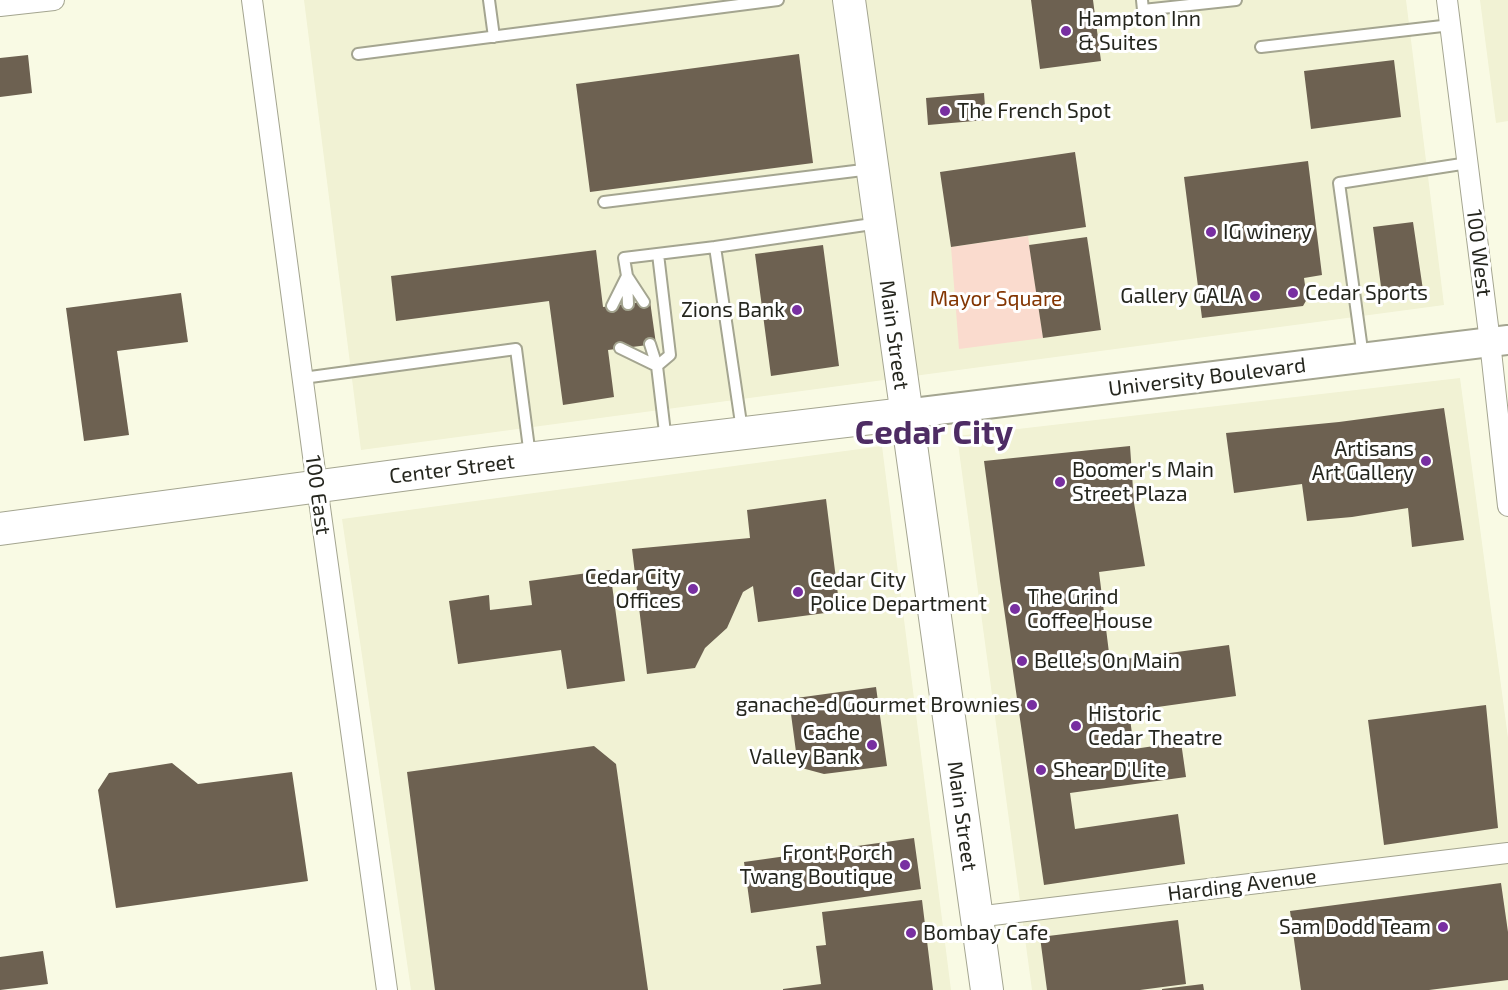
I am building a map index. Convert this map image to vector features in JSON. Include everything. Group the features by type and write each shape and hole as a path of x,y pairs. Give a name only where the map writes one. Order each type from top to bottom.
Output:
{"main road":[{"name":"Main Street","path":"849,0 987,990"},
{"name":"University Boulevard","path":"905,414 1499,341"},
{"name":"Center Street","path":"0,529 317,486 905,414"}],"street":[{"path":"0,6 54,0"},
{"name":"100 East","path":"252,0 387,990"},
{"name":"100 West","path":"1447,0 1468,162 1499,341 1508,506"},
{"name":"Harding Avenue","path":"976,917 1508,853"}],"lane":[{"path":"489,0 494,36"},
{"path":"357,54 778,0"},
{"path":"1142,0 1143,10 1236,0"},
{"path":"1261,47 1451,24"},
{"path":"1363,358 1339,183 1468,162"},
{"path":"604,202 872,169"},
{"path":"628,304 624,258 879,223"},
{"path":"715,247 742,434"},
{"path":"657,366 670,355 658,254"},
{"path":"627,276 644,302"},
{"path":"612,306 627,276"},
{"path":"651,344 657,366 666,443"},
{"path":"636,346 657,366"},
{"path":"620,348 657,366"},
{"path":"303,378 516,349 530,459"}],"shaded area":[{"path":"304,0 1406,0 1444,305 361,450"},
{"path":"1480,0 1508,0 1508,121 1496,123"},
{"path":"1460,378 1508,738 1508,990 1032,990 957,436"},
{"path":"882,446 951,990 411,990 342,519"}],"green space":[{"name":"Mayor Square","path":"1028,236 1043,338 959,349 951,247"}],"building":[{"name":"Hampton Inn & Suites","path":"1031,0 1093,0 1101,61 1040,69"},
{"path":"799,54 813,163 590,192 576,84"},
{"path":"28,55 32,93 0,97 0,58"},
{"path":"1394,60 1401,117 1311,129 1304,71"},
{"path":"984,93 986,120 928,125 926,98"},
{"path":"1075,152 1086,227 951,247 940,172"},
{"path":"1308,161 1322,275 1304,278 1307,299 1303,306 1202,318 1184,177"},
{"name":"Cedar Sports","path":"1413,222 1423,290 1382,294 1373,227"},
{"path":"1087,237 1101,330 1043,338 1029,245"},
{"name":"Zions Bank","path":"823,245 839,366 771,376 755,254"},
{"path":"596,250 603,307 650,301 656,344 608,350 614,397 563,405 549,301 396,321 391,276"},
{"path":"181,293 188,342 117,351 129,435 84,441 66,308"},
{"path":"1444,408 1464,540 1412,547 1408,508 1307,521 1302,484 1234,493 1226,433 1339,422"},
{"path":"1130,446 1134,503 1145,566 1099,572 1110,661 1229,645 1236,696 1129,711 1134,749 1181,742 1186,777 1070,793 1075,829 1178,814 1185,864 1044,885 984,461"},
{"name":"Cedar City Offices","path":"826,499 840,611 758,622 753,586 743,592 727,628 705,648 695,668 647,674 632,549 750,538 747,510"},
{"path":"610,570 625,681 567,689 561,650 458,664 449,601 489,595 490,610 532,605 529,581"},
{"path":"876,687 887,766 824,774 798,767 789,699"},
{"path":"1486,705 1498,828 1384,845 1368,720"},
{"path":"594,746 616,764 648,990 435,990 407,772"},
{"path":"172,763 198,784 292,772 308,881 116,908 98,790 109,773"},
{"path":"914,838 921,889 751,913 744,862"},
{"path":"1501,883 1508,932 1508,980 1429,990 1301,990 1290,911"},
{"path":"922,900 933,990 783,990 821,984 816,946 826,945 822,912"},
{"path":"1178,920 1186,984 1140,990 1047,990 1040,937"},
{"path":"43,951 48,984 0,990 0,957"},
{"path":"1203,984 1204,990 1162,990 1162,989"}],"place":[{"name":"Hampton Inn & Suites","path":"1066,31"},
{"name":"The French Spot","path":"945,111"},
{"name":"IG winery","path":"1211,232"},
{"name":"Cedar Sports","path":"1293,293"},
{"name":"Gallery GALA","path":"1255,296"},
{"name":"Zions Bank","path":"797,310"},
{"name":"Artisans Art Gallery","path":"1426,461"},
{"name":"Boomer's Main Street Plaza","path":"1060,482"},
{"name":"Cedar City Offices","path":"693,589"},
{"name":"Cedar City Police Department","path":"798,592"},
{"name":"The Grind Coffee House","path":"1015,609"},
{"name":"Belle's On Main","path":"1022,661"},
{"name":"ganache-d Gourmet Brownies","path":"1032,705"},
{"name":"Historic Cedar Theatre","path":"1076,726"},
{"name":"Cache Valley Bank","path":"872,745"},
{"name":"Shear D'Lite","path":"1041,770"},
{"name":"Front Porch Twang Boutique","path":"905,865"},
{"name":"Sam Dodd Team","path":"1443,927"},
{"name":"Bombay Cafe","path":"911,933"}],"district":[{"name":"Cedar City","path":"934,433"}]}
